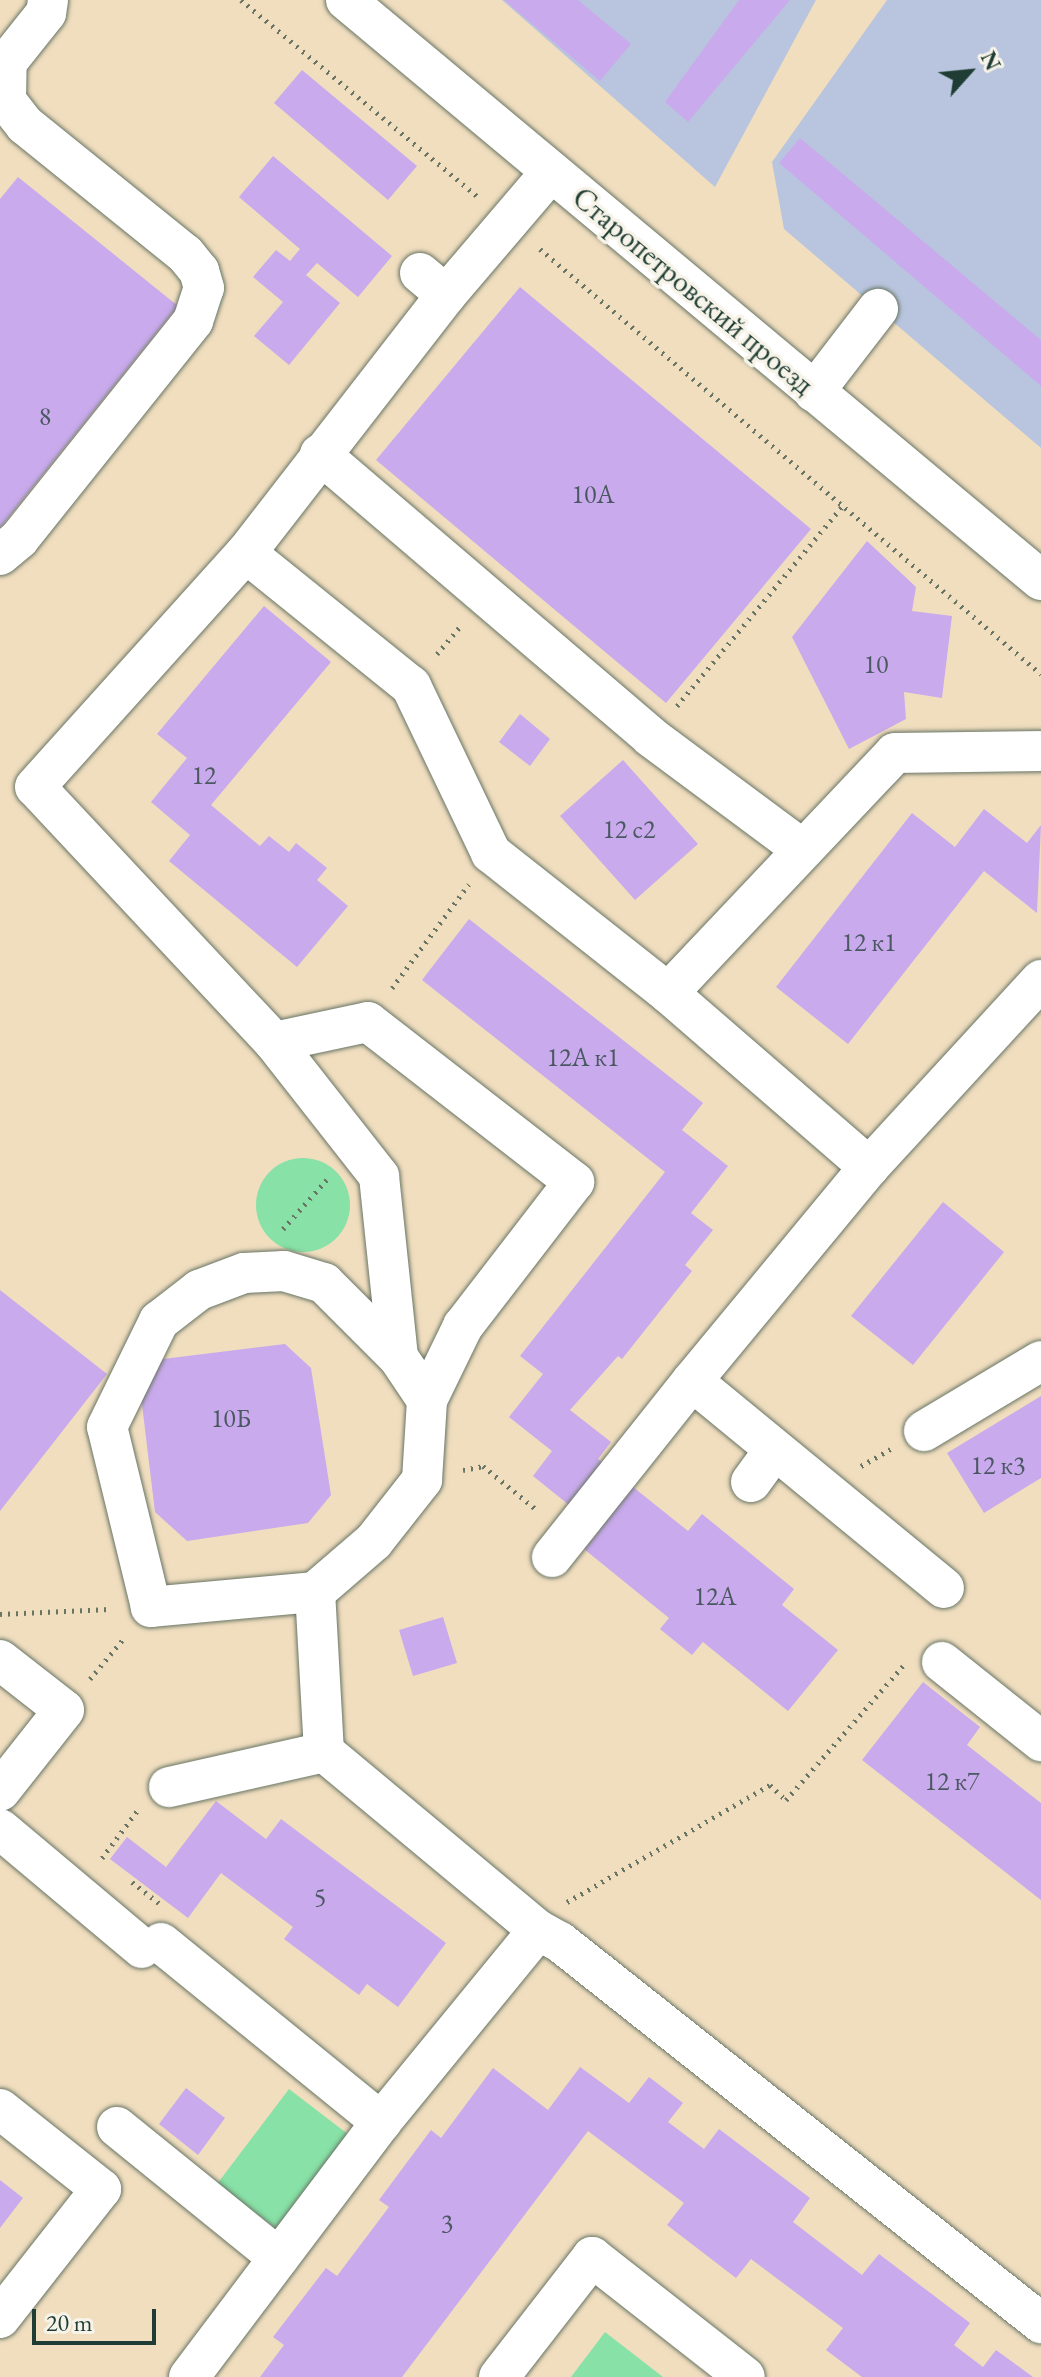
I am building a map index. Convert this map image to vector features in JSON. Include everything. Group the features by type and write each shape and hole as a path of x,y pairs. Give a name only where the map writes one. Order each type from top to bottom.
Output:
{"street":[{"path":"0,555 19,539 193,321 204,288 185,254 25,125 6,101 7,62 46,13 48,0"},
{"name":"Старопетровский проезд","path":"346,0 1041,580"},
{"path":"398,1357 379,1176 274,1042 35,787 246,553 320,454 433,284 509,223 551,172"},
{"path":"814,392 878,309"},
{"path":"320,454 651,737 803,850"},
{"path":"246,553 411,686 491,853 668,993 869,1167"},
{"path":"668,993 895,753 1041,751"},
{"path":"560,1547 869,1167 1041,980"},
{"path":"274,1042 368,1022 574,1182 463,1326 427,1400 422,1480 374,1541 315,1592 151,1607 107,1427 159,1321 199,1290 244,1273 284,1271 324,1283 398,1357 427,1400"},
{"path":"924,1431 1041,1361"},
{"path":"692,1381 944,1588"},
{"path":"751,1482 774,1450"},
{"path":"315,1592 324,1752 538,1930 560,1942 1041,2323"},
{"path":"0,1660 64,1710 0,1791"},
{"path":"926,1660 1041,1741"},
{"path":"169,1787 324,1752"},
{"path":"0,1829 381,2122"},
{"path":"189,2377 381,2122 538,1930"},
{"path":"0,2109 101,2189 0,2318"},
{"path":"117,2127 279,2258"},
{"path":"499,2377 592,2257 745,2377"}],"path":[{"path":"241,0 845,503 1041,674"},
{"path":"651,737 845,503"},
{"path":"411,686 485,596"},
{"path":"368,1022 491,853"},
{"path":"244,1273 356,1146"},
{"path":"822,1488 924,1431"},
{"path":"422,1480 483,1466 560,1547"},
{"path":"0,1614 151,1607"},
{"path":"64,1710 151,1607"},
{"path":"538,1930 562,1905 770,1785 786,1800 926,1660"},
{"path":"111,1865 100,1856 127,1818 169,1787"},
{"path":"123,1874 180,1919 151,1946"}],"shaded area":[{"path":"502,0 816,0 715,187"},
{"path":"887,0 1041,0 1041,448 784,229 772,162"}],"green space":[{"path":"303,1158 321,1161 337,1171 347,1187 350,1205 347,1223 337,1239 321,1249 303,1252 285,1249 269,1239 259,1223 256,1205 259,1187 269,1171 285,1161"},
{"path":"289,2089 349,2135 278,2230 217,2184"},
{"path":"605,2332 663,2377 571,2377"}],"building":[{"path":"504,0 578,0 631,44 600,81"},
{"path":"739,0 790,0 688,122 665,102"},
{"path":"302,70 417,166 388,200 274,103"},
{"path":"800,138 1041,340 1041,386 779,163"},
{"path":"273,156 392,256 358,297 317,263 306,275 340,303 289,365 254,336 283,302 253,277 276,250 290,261 300,249 239,197"},
{"path":"18,177 178,306 0,528 0,199"},
{"path":"520,287 811,529 666,703 376,460"},
{"path":"867,541 916,587 912,611 952,616 942,698 904,692 906,719 849,749 792,637"},
{"path":"264,606 331,662 211,805 260,846 269,836 289,852 296,843 327,868 317,880 348,906 297,967 169,861 190,835 151,802 187,758 157,734"},
{"path":"520,714 550,739 530,766 499,742"},
{"path":"623,760 698,844 635,900 560,816"},
{"path":"984,809 1027,843 1041,825 1037,913 984,871 848,1044 776,987 912,813 955,847"},
{"path":"469,919 703,1103 682,1130 728,1166 691,1213 713,1230 685,1265 692,1271 622,1359 618,1356 570,1410 611,1442 598,1459 688,1531 702,1514 794,1589 782,1605 838,1650 788,1711 703,1642 692,1655 660,1629 669,1618 584,1549 600,1530 533,1476 552,1451 509,1417 543,1374 520,1356 665,1172 422,980"},
{"path":"943,1202 1004,1252 913,1365 851,1316"},
{"path":"0,1290 107,1374 0,1511"},
{"path":"285,1344 311,1368 331,1495 308,1523 187,1541 155,1512 140,1388 163,1359"},
{"path":"1041,1396 1041,1478 984,1513 947,1453"},
{"path":"443,1617 457,1663 413,1676 399,1630"},
{"path":"923,1682 980,1727 967,1745 1041,1803 1041,1900 862,1760"},
{"path":"216,1801 266,1839 281,1819 446,1943 398,2007 367,1984 359,1995 284,1939 293,1927 221,1873 188,1918 110,1859 127,1837 166,1867"},
{"path":"580,2067 629,2103 649,2077 683,2103 668,2122 704,2149 719,2129 810,2198 793,2222 862,2275 879,2254 970,2323 954,2345 983,2367 996,2350 1033,2377 862,2377 826,2350 843,2328 751,2259 736,2278 667,2225 684,2203 588,2131 402,2377 260,2377 284,2345 273,2337 326,2268 337,2276 389,2207 379,2200 431,2130 441,2138 493,2068 548,2110"},
{"path":"186,2088 225,2118 198,2155 159,2124"},
{"path":"0,2180 23,2198 0,2228"}]}
